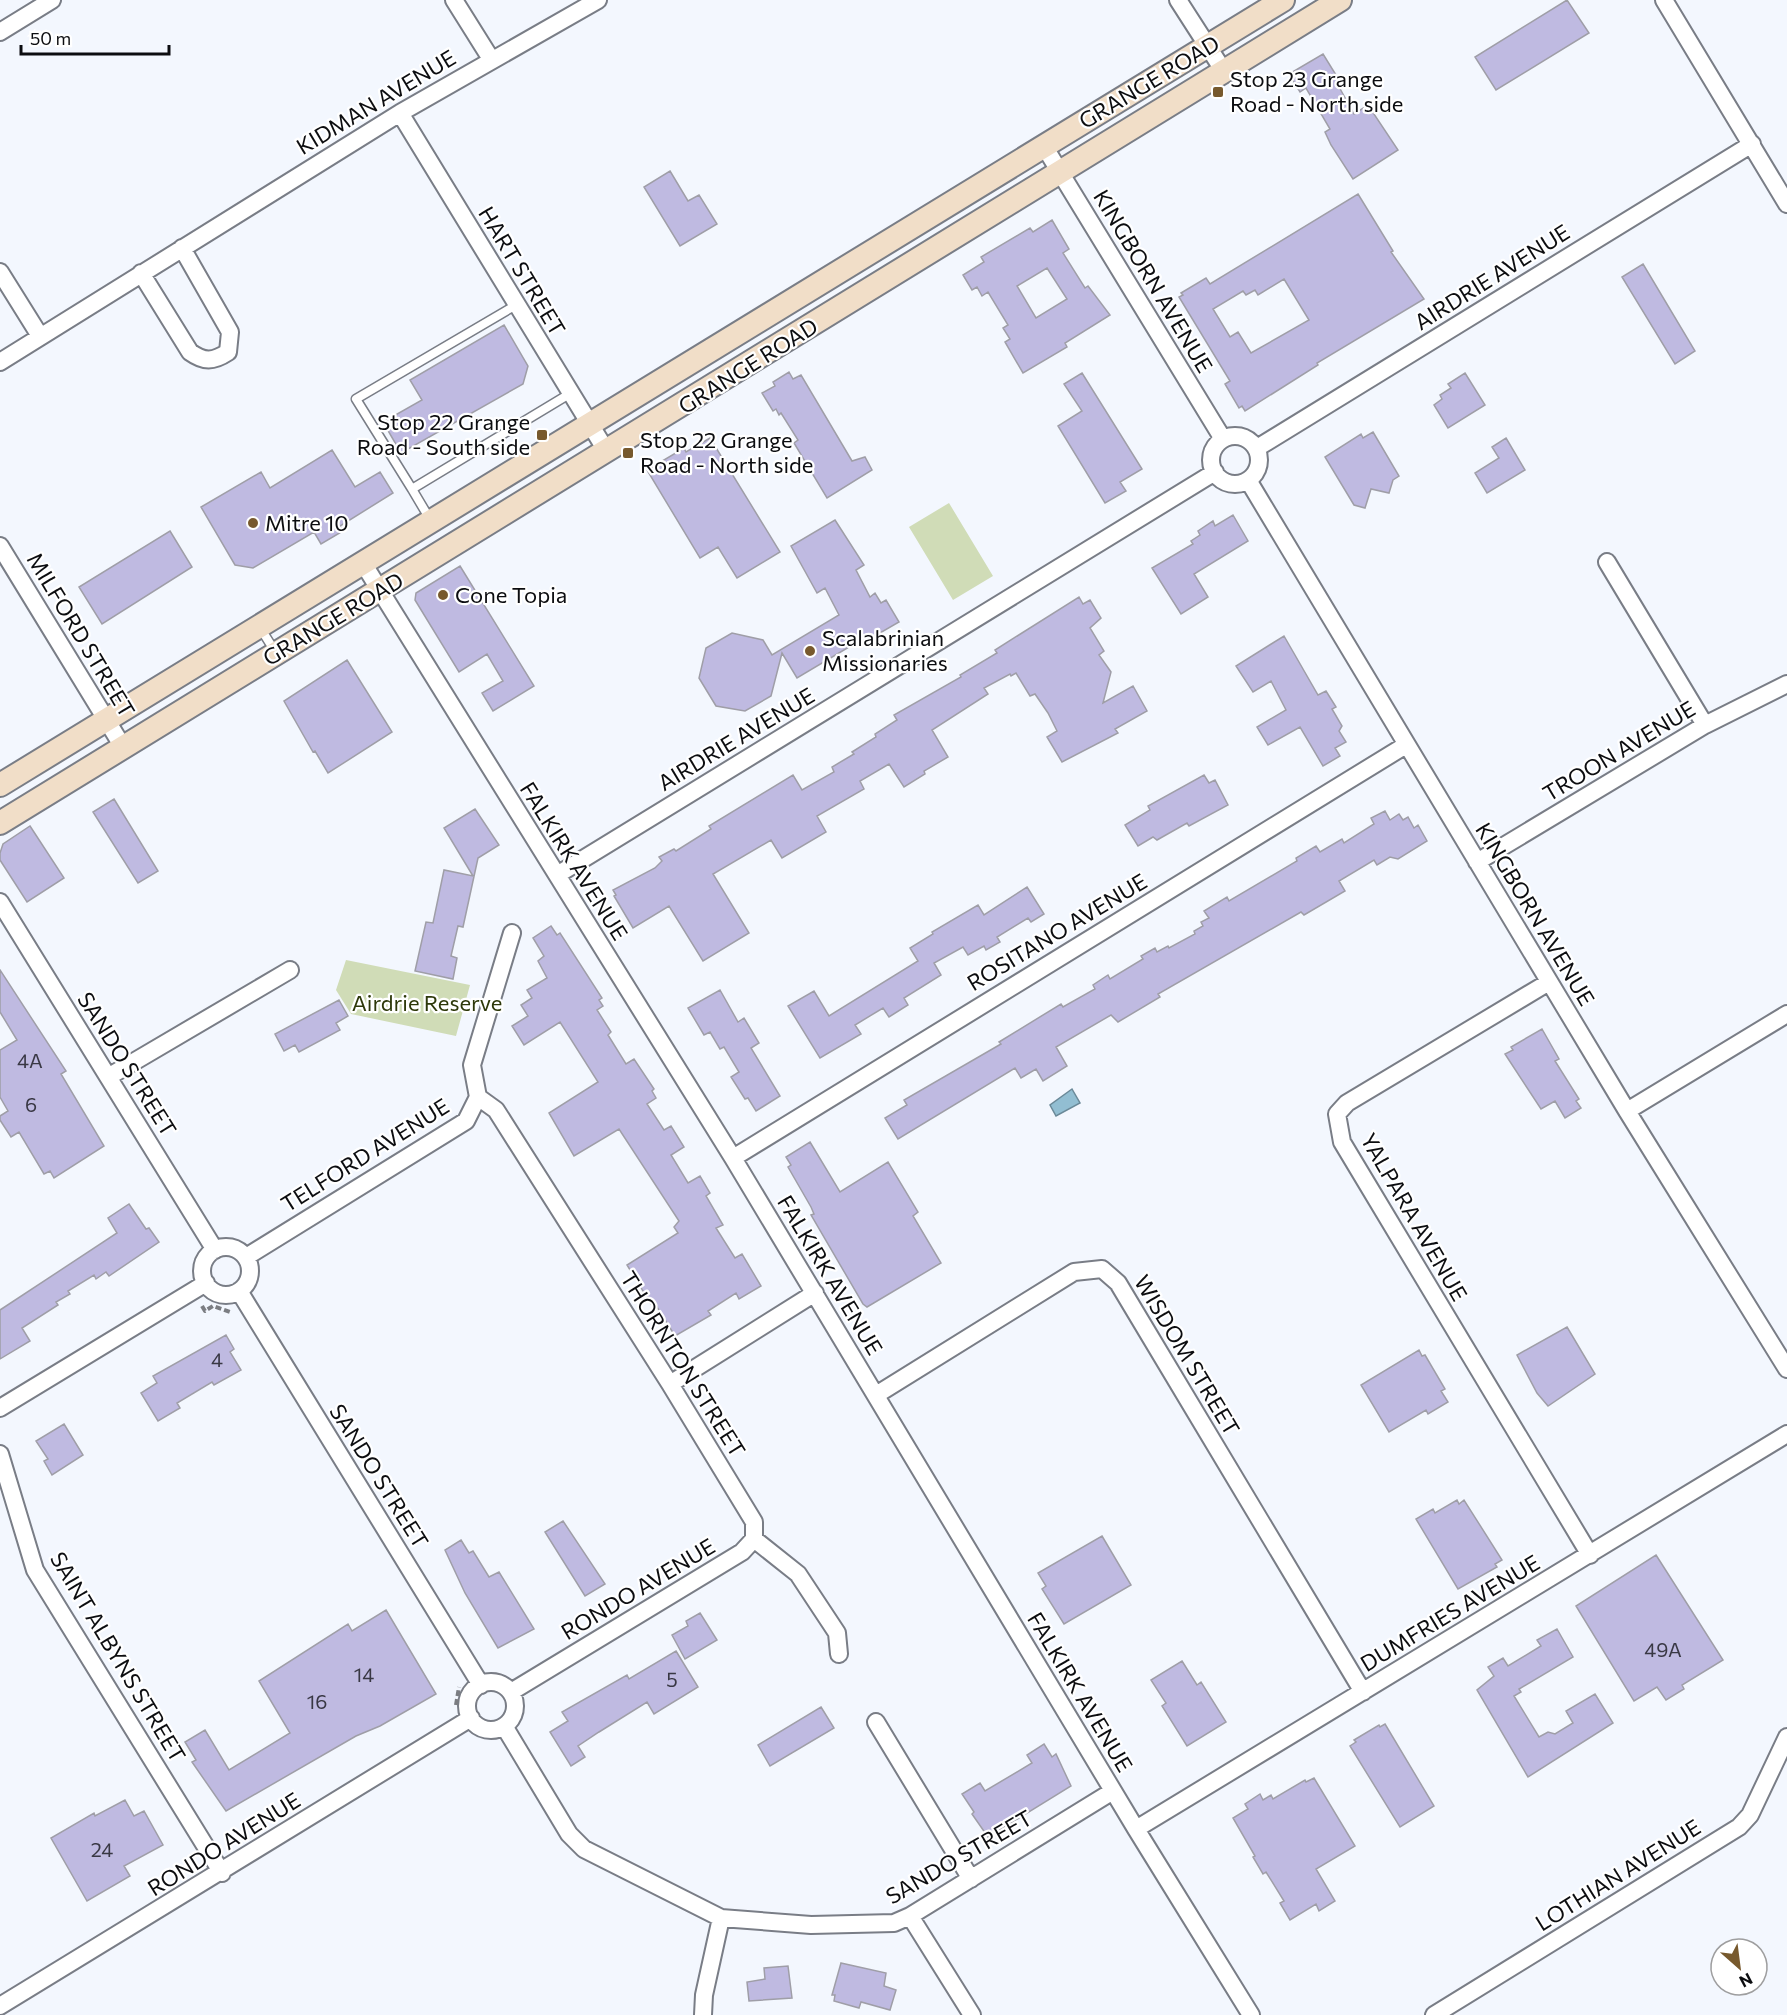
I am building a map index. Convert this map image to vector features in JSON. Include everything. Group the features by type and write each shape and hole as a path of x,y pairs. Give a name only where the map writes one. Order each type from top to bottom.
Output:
{"main road":[{"name":"GRANGE ROAD","path":"0,785 1283,0"},
{"name":"GRANGE ROAD","path":"0,823 1340,0"}],"street":[{"path":"0,32 52,0"},
{"path":"454,0 491,59"},
{"name":"KIDMAN AVENUE","path":"0,362 400,113 598,0"},
{"path":"1178,0 1223,70"},
{"path":"1664,0 1787,204"},
{"name":"HART STREET","path":"400,113 607,452"},
{"name":"AIRDRIE AVENUE","path":"1257,448 1752,144"},
{"name":"KINGBORN AVENUE","path":"1044,146 1223,439"},
{"path":"141,273 190,351 201,360 216,359 228,352 230,332 182,248"},
{"path":"0,272 40,336"},
{"path":"1243,437 1257,448 1258,467 1248,480 1238,483 1229,482 1215,472 1213,452 1223,439 1243,437"},
{"name":"AIRDRIE AVENUE","path":"556,875 1215,472"},
{"name":"KINGBORN AVENUE","path":"1248,480 1627,1111 1787,1369"},
{"name":"MILFORD STREET","path":"0,546 123,747"},
{"path":"1607,562 1705,725"},
{"name":"FALKIRK AVENUE","path":"363,563 733,1158 1113,1791 1251,2015"},
{"name":"TROON AVENUE","path":"1478,862 1705,725 1787,684"},
{"name":"ROSITANO AVENUE","path":"733,1158 1406,745"},
{"name":"SANDO STREET","path":"0,902 215,1250"},
{"name":"TELFORD AVENUE","path":"246,1257 466,1121 478,1097 472,1065 512,933"},
{"path":"108,1077 290,970"},
{"name":"YALPARA AVENUE","path":"1549,982 1347,1103 1337,1114 1342,1142 1590,1555"},
{"path":"1627,1111 1787,1014"},
{"name":"THORNTON STREET","path":"478,1097 496,1110 670,1384 754,1522 754,1539"},
{"path":"235,1249 246,1257 250,1272 239,1291 232,1294 217,1293 206,1283 202,1268 209,1254 215,1250 235,1249"},
{"name":"WISDOM STREET","path":"876,1395 1074,1272 1102,1269 1118,1283 1363,1692"},
{"path":"0,1408 206,1283"},
{"name":"SANDO STREET","path":"239,1291 481,1685"},
{"path":"670,1384 814,1293"},
{"name":"DUMFRIES AVENUE","path":"1136,1829 1787,1434"},
{"name":"SAINT ALBYNS STREET","path":"0,1454 35,1570 222,1873"},
{"path":"754,1539 798,1574 837,1633 839,1654"},
{"name":"RONDO AVENUE","path":"511,1692 742,1552 754,1539"},
{"path":"499,1683 511,1692 515,1705 514,1714 504,1726 485,1729 471,1718 468,1707 469,1698 481,1685 499,1683"},
{"name":"RONDO AVENUE","path":"0,2006 222,1873 471,1718"},
{"path":"876,1722 970,1879"},
{"name":"SANDO STREET","path":"504,1726 569,1834 584,1849 721,1918 811,1925 894,1923 910,1916 1113,1791"},
{"name":"LOTHIAN AVENUE","path":"1434,2015 1739,1827 1750,1815 1787,1737"},
{"path":"910,1916 972,2015"},
{"path":"702,2015 704,1995 721,1918"}],"lane":[{"path":"431,521 356,399 516,304"},
{"path":"412,489 571,393"},
{"path":"259,626 276,654"}],"green space":[{"path":"949,503 993,576 953,600 909,527"},
{"name":"Airdrie Reserve","path":"346,960 470,985 456,1036 351,1014 336,990"}],"water":[{"path":"1072,1089 1080,1103 1056,1116 1050,1105"}],"building":[{"path":"1567,0 1589,33 1496,90 1475,57"},
{"path":"1323,54 1341,83 1338,85 1354,114 1368,105 1398,150 1353,179 1331,145 1325,132 1330,129 1306,88 1300,92 1289,74"},
{"path":"670,171 688,201 699,195 717,224 680,246 644,187"},
{"path":"1358,194 1393,251 1391,252 1424,299 1317,363 1318,365 1245,411 1242,406 1239,408 1225,384 1230,381 1179,297 1183,295 1181,293 1206,278 1210,284","holes":["1284,279 1309,320 1251,353 1238,332 1230,337 1213,309 1243,291 1246,295 1255,290 1258,295"]},
{"path":"1052,220 1069,249 1063,253 1085,288 1088,286 1110,315 1065,343 1067,347 1023,373 1005,342 1010,339 1003,328 1008,325 988,292 982,296 977,287 972,290 963,275 984,262 981,257 1030,228 1033,232","holes":["1047,268 1067,299 1036,318 1017,286"]},
{"path":"1643,264 1695,351 1675,364 1622,277"},
{"path":"504,325 528,366 523,384 401,453 383,422 422,400 410,380"},
{"path":"789,372 793,379 801,375 852,461 865,457 872,470 827,498 794,443 798,440 781,413 779,415 776,409 773,411 762,393 775,386 773,382"},
{"path":"1082,373 1142,469 1120,482 1126,491 1105,503 1058,426 1082,411 1064,384"},
{"path":"1465,373 1485,405 1448,428 1434,405 1442,399 1440,395 1451,388 1448,384"},
{"path":"1373,432 1399,476 1393,480 1389,493 1371,489 1365,508 1354,505 1325,457 1361,434 1363,438"},
{"path":"710,438 780,552 737,578 718,547 700,558 647,470 684,448 686,452"},
{"path":"1506,438 1525,470 1487,493 1475,473 1499,458 1492,447"},
{"path":"332,450 355,487 380,472 393,493 340,526 343,531 321,544 314,532 253,568 235,565 201,507 261,472 270,488"},
{"path":"1233,515 1248,541 1194,574 1208,597 1181,614 1152,568 1193,544 1191,541 1200,535 1198,531 1213,521 1215,526"},
{"path":"835,520 864,565 856,570 870,597 875,593 881,603 886,600 899,622 861,644 859,641 797,678 782,653 771,696 745,711 716,706 699,678 706,648 732,633 763,640 772,655 839,615 825,588 817,593 791,546"},
{"path":"170,531 192,567 102,624 79,587"},
{"path":"460,566 534,686 493,711 482,693 503,681 487,654 459,672 415,600 416,593"},
{"path":"1079,597 1083,604 1090,600 1101,618 1090,628 1104,651 1099,655 1111,672 1103,703 1133,686 1147,711 1115,729 1118,733 1062,762 1047,737 1057,731 1048,713 1035,694 1030,696 1016,673 1011,676 1010,674 984,688 988,694 932,730 948,757 924,771 925,774 904,787 889,764 860,781 864,789 817,816 826,832 782,858 771,840 713,874 749,933 703,961 669,906 633,928 614,896 616,895 613,890 655,868 662,861 659,857 674,849 676,851 711,829 709,826 793,775 802,790 834,772 832,767 854,754 852,752 897,720 894,715 961,677 960,675 997,653 995,650"},
{"path":"1284,636 1318,695 1326,691 1336,707 1332,709 1342,726 1339,731 1346,742 1335,748 1340,756 1323,766 1300,727 1268,745 1257,727 1286,710 1271,681 1253,692 1236,666"},
{"path":"347,660 392,732 328,773 315,751 313,752 284,701"},
{"path":"1204,775 1209,783 1215,780 1228,805 1189,826 1187,823 1157,840 1153,837 1138,846 1125,825 1150,810 1148,806"},
{"path":"114,799 158,871 138,883 93,812"},
{"path":"475,809 499,845 478,858 463,927 458,926 451,956 457,958 453,979 415,971 426,922 433,923 444,870 473,876 444,828"},
{"path":"1385,811 1390,820 1399,814 1403,820 1408,817 1414,828 1418,825 1427,841 1398,859 1390,857 1377,865 1374,860 1339,881 1345,891 1304,915 1301,912 1158,994 1160,997 1118,1022 1111,1015 1056,1047 1067,1066 1043,1081 1036,1069 1021,1078 1015,1068 898,1139 885,1118 907,1105 904,1100 1001,1044 999,1042 1061,1004 1063,1007 1095,989 1093,985 1108,975 1110,979 1143,959 1141,956 1155,948 1157,952 1168,946 1169,948 1195,934 1194,931 1203,926 1201,922 1209,918 1204,911 1227,897 1229,901 1297,861 1296,858 1316,846 1320,852 1342,839 1344,843 1374,824 1371,818"},
{"path":"30,826 64,878 27,902 0,860 0,853 3,844"},
{"path":"1027,887 1044,914 1031,922 1028,918 997,937 1000,942 986,950 984,946 968,955 963,947 934,963 941,975 904,998 908,1005 889,1017 883,1008 855,1025 861,1034 820,1058 788,1006 814,991 829,1016 918,961 910,948 933,934 932,932 978,905 984,915"},
{"path":"551,926 557,935 560,933 602,998 599,1000 603,1006 597,1010 611,1032 608,1035 626,1064 634,1059 654,1089 652,1091 656,1098 647,1104 664,1130 671,1126 684,1147 671,1155 688,1183 700,1176 710,1193 706,1196 723,1225 716,1228 735,1258 742,1254 761,1286 739,1299 736,1293 708,1311 711,1315 675,1336 654,1302 651,1304 627,1265 678,1233 674,1227 679,1221 619,1129 574,1156 549,1113 598,1082 560,1022 524,1045 512,1026 528,1016 521,1005 532,998 527,990 547,978 538,961 544,956 533,938"},
{"path":"0,970 66,1071 61,1074 104,1146 54,1178 50,1171 44,1174 19,1132 11,1137 0,1120 0,1116 8,1111 0,1097 0,1050 17,1040 0,1012"},
{"path":"720,990 738,1022 744,1018 759,1043 751,1048 780,1096 756,1111 731,1077 739,1072 724,1047 720,1049 710,1032 704,1035 688,1008"},
{"path":"339,1000 348,1016 336,1023 340,1030 299,1052 295,1045 284,1051 275,1034"},
{"path":"1542,1029 1559,1059 1555,1061 1579,1099 1576,1101 1581,1108 1565,1118 1555,1101 1541,1109 1505,1054 1513,1050 1511,1047"},
{"path":"810,1142 840,1192 888,1162 918,1212 913,1216 941,1263 867,1307 863,1304 811,1215 814,1214 811,1207 788,1167 791,1165 786,1157"},
{"path":"129,1204 146,1229 149,1228 159,1242 109,1276 106,1272 96,1279 94,1275 68,1291 70,1294 56,1302 58,1305 22,1328 30,1341 0,1359 0,1310 117,1233 108,1218"},
{"path":"1567,1327 1595,1374 1548,1406 1537,1393 1517,1355"},
{"path":"226,1335 234,1349 230,1352 241,1370 214,1385 212,1382 177,1403 180,1408 158,1421 141,1393 157,1383 153,1376"},
{"path":"1419,1350 1422,1356 1425,1355 1445,1389 1441,1391 1448,1402 1428,1414 1426,1410 1389,1432 1361,1385"},
{"path":"64,1424 83,1455 52,1475 44,1461 48,1459 36,1441"},
{"path":"1457,1500 1459,1504 1464,1500 1502,1560 1495,1564 1497,1567 1458,1589 1416,1519 1433,1509 1435,1513"},
{"path":"563,1521 605,1584 585,1596 545,1532"},
{"path":"1102,1536 1131,1585 1064,1624 1042,1589 1046,1586 1038,1573"},
{"path":"461,1540 469,1553 473,1551 489,1577 499,1572 534,1629 498,1648 465,1593 445,1550"},
{"path":"1656,1555 1723,1660 1682,1685 1684,1689 1666,1700 1657,1687 1634,1701 1576,1606"},
{"path":"386,1610 436,1694 380,1726 356,1736 226,1811 192,1762 196,1760 185,1742 205,1730 229,1770 290,1733 259,1681 348,1624 352,1631"},
{"path":"700,1613 717,1640 685,1659 672,1635 688,1626 686,1621"},
{"path":"1557,1629 1573,1657 1519,1689 1521,1692 1514,1696 1539,1737 1548,1732 1555,1734 1573,1723 1566,1711 1595,1694 1613,1723 1528,1777 1477,1690 1494,1676 1488,1667 1503,1658 1508,1666 1541,1646 1537,1640"},
{"path":"676,1651 698,1687 654,1714 647,1702 578,1746 585,1757 571,1766 550,1732 568,1721 562,1712 627,1675 629,1679"},
{"path":"1182,1661 1197,1685 1201,1682 1226,1722 1187,1746 1162,1706 1166,1703 1151,1680"},
{"path":"821,1707 834,1728 770,1766 758,1745"},
{"path":"1385,1724 1434,1806 1400,1827 1350,1746 1356,1742 1354,1740 1379,1725 1380,1727"},
{"path":"1044,1744 1052,1757 1056,1754 1071,1786 988,1837 962,1794 980,1783 985,1791 1032,1763 1027,1755"},
{"path":"1314,1778 1355,1846 1316,1869 1335,1901 1319,1911 1316,1904 1290,1920 1280,1903 1284,1901 1266,1872 1263,1874 1233,1818 1248,1809 1245,1804 1260,1794 1263,1800 1271,1795 1273,1799 1305,1780 1306,1782"},
{"path":"125,1800 134,1816 144,1811 163,1845 124,1866 130,1876 87,1901 51,1838 94,1813 95,1816"},
{"path":"841,1963 886,1973 884,1986 896,1990 890,2010 861,2002 859,2008 834,2001 835,1995 832,1995"},
{"path":"788,1966 792,1998 749,2001 747,1982 765,1979 764,1968"}],"place":[{"name":"Stop 23 Grange Road - North side","path":"1218,92"},
{"name":"Stop 22 Grange Road - South side","path":"542,435"},
{"name":"Stop 22 Grange Road - North side","path":"628,453"},
{"name":"Mitre 10","path":"253,523"},
{"name":"Cone Topia","path":"443,595"},
{"name":"Scalabrinian Missionaries","path":"810,651"}]}
